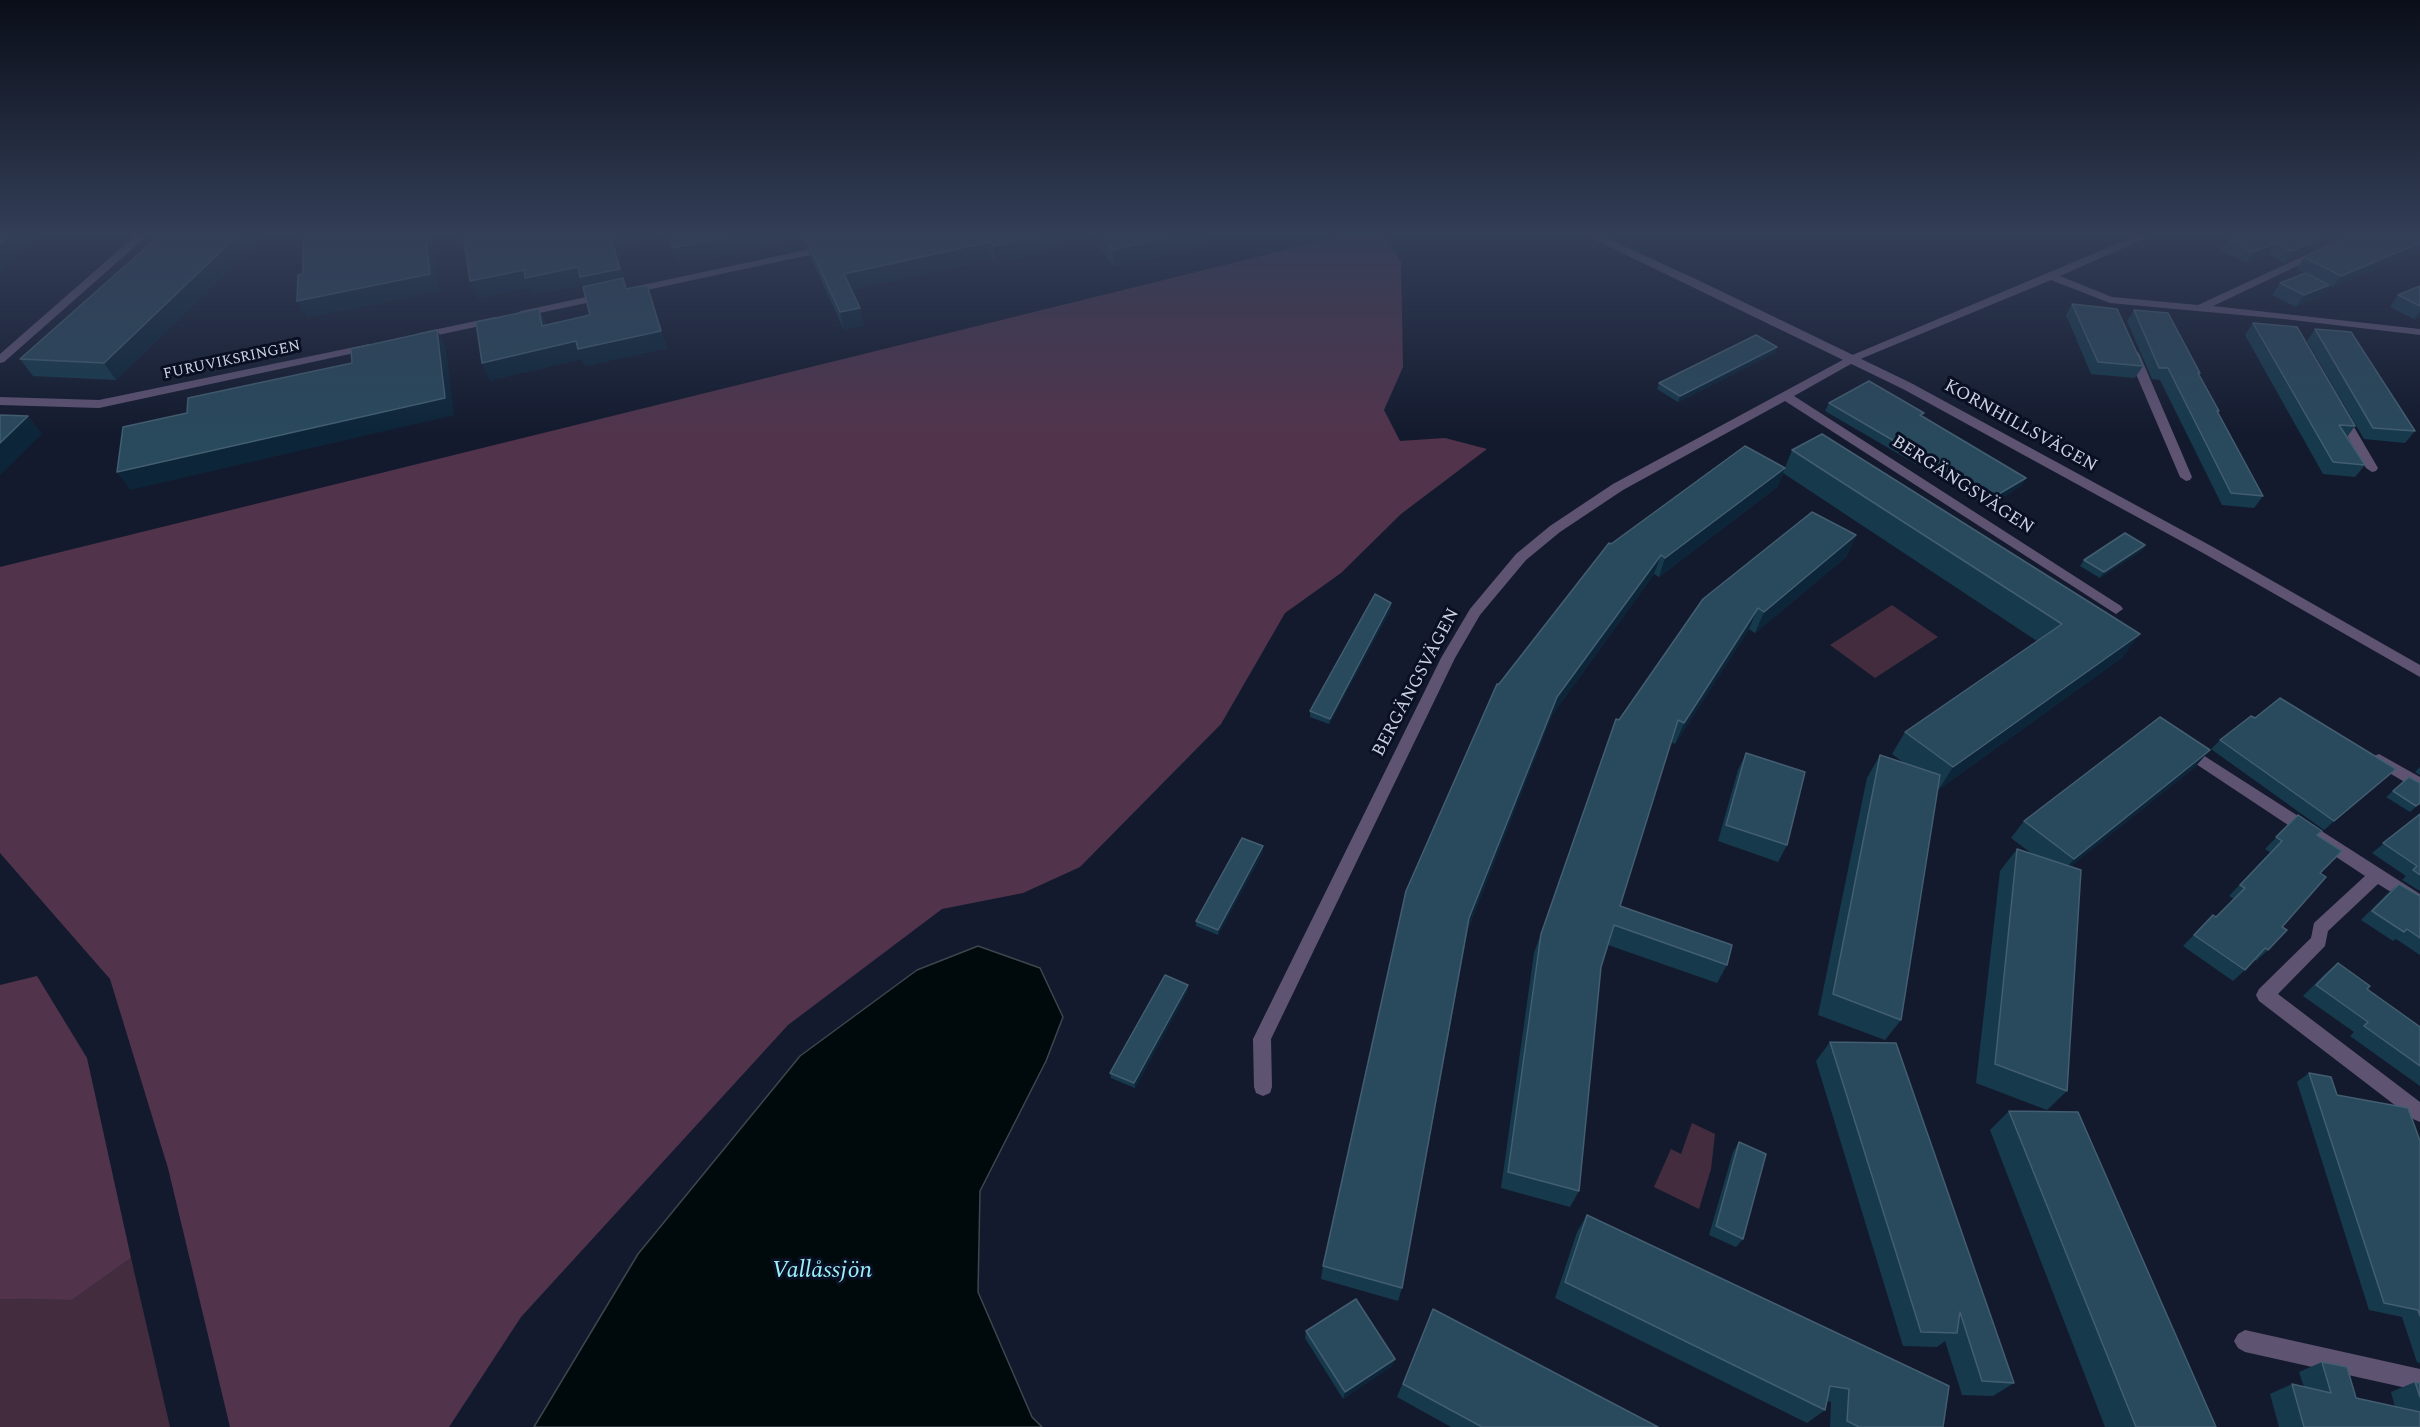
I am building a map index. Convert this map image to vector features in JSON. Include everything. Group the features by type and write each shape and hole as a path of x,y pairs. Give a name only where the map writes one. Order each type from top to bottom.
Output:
{"street":[{"path":"0,360 67,302"},
{"path":"403,340 581,302"},
{"name":"KORNHILLSVÄGEN","path":"1732,302 1854,358 2208,550 2420,672"},
{"name":"BERGÄNGSVÄGEN","path":"1263,1087 1262,1039 1448,658 1489,593 1521,557 1555,529 1618,487 1854,358 1990,302"},
{"path":"2103,302 2112,306 2200,308 2287,321 2420,332"},
{"path":"2200,308 2214,302"},
{"name":"FURUVIKSRINGEN","path":"0,402 99,404 380,345"},
{"path":"2129,345 2186,477"},
{"name":"BERGÄNGSVÄGEN","path":"1786,396 2116,609"},
{"path":"2337,407 2372,468"},
{"path":"2368,753 2420,785"},
{"path":"2195,756 2420,903"},
{"path":"2376,876 2320,928 2319,941 2265,996 2420,1113"},
{"path":"2245,1341 2420,1380"}],"shaded area":[{"path":"1076,302 1402,302 1403,367 1384,410 1400,441 1445,438 1487,449 1401,514 1341,573 1285,613 1221,724 1080,867 1023,893 942,909 788,1025 521,1317 449,1427 230,1427 168,1168 110,979 0,853 0,567"},
{"path":"1892,605 1938,637 1875,678 1830,645"},
{"path":"37,976 87,1058 131,1258 72,1300 0,1299 0,985"},
{"path":"1692,1123 1715,1134 1711,1169 1699,1209 1654,1187 1671,1149 1681,1154"},
{"path":"131,1258 170,1427 0,1427 0,1299 72,1300"}],"water":[{"name":"Vallåssjön","path":"978,946 1040,968 1063,1017 1046,1061 980,1191 978,1292 1032,1417 1042,1427 534,1427 638,1254 800,1056 917,970"}],"building":[{"path":"85,302 168,302 104,363 20,359"},
{"path":"587,302 652,302 661,331 578,349 576,341 482,363 476,322 539,309 542,326 590,315"},
{"path":"835,302 857,302 860,308 840,312"},
{"path":"2072,304 2117,309 2143,366 2098,362"},
{"path":"2134,310 2168,313 2263,496 2231,493 2168,368 2159,368"},
{"path":"2253,323 2297,327 2355,426 2339,425 2365,465 2333,462"},
{"path":"2315,329 2351,332 2415,431 2373,428"},
{"path":"437,330 445,398 117,472 123,427 187,413 188,398 352,363 351,349"},
{"path":"1756,335 1777,347 1680,396 1659,383"},
{"path":"1869,381 1924,413 1920,415 2026,478 1992,498 1829,403"},
{"path":"0,415 28,416 0,443"},
{"path":"1822,434 2140,634 1953,767 1905,732 2062,624 1792,450"},
{"path":"1745,446 1785,468 1665,558 1661,555 1557,697 1469,918 1402,1288 1323,1266 1406,891 1497,684 1609,543 1611,544"},
{"path":"1812,512 1856,535 1764,612 1758,608 1684,723 1678,720 1620,906 1732,945 1727,965 1614,925 1601,967 1579,1191 1508,1172 1541,934 1616,719 1619,720 1703,599"},
{"path":"2125,533 2145,545 2104,572 2084,560"},
{"path":"1375,594 1391,603 1330,719 1310,711"},
{"path":"2280,698 2396,769 2334,821 2220,740 2251,716 2255,718"},
{"path":"2160,717 2210,750 2074,859 2024,821"},
{"path":"1746,753 1805,772 1787,845 1726,825"},
{"path":"1880,755 1940,775 1901,1020 1833,994"},
{"path":"2409,777 2420,783 2420,803 2416,806 2393,791"},
{"path":"2420,814 2420,875 2413,870 2417,866 2383,843"},
{"path":"2298,815 2322,831 2317,835 2342,851 2320,873 2326,877 2282,927 2287,930 2268,950 2265,948 2245,970 2194,935 2213,915 2216,917 2245,888 2240,885 2282,841 2276,837"},
{"path":"1242,838 1263,846 1218,930 1196,921"},
{"path":"2017,849 2081,870 2067,1091 1995,1064"},
{"path":"2399,884 2420,896 2420,938 2407,929 2404,932 2372,911"},
{"path":"2338,963 2370,986 2367,989 2420,1027 2420,1066 2364,1026 2368,1022 2316,985"},
{"path":"1165,975 1188,985 1134,1083 1110,1073"},
{"path":"1830,1042 1896,1043 2014,1383 1982,1381 1960,1312 1957,1333 1921,1332"},
{"path":"2309,1073 2331,1077 2337,1095 2408,1108 2420,1141 2420,1316 2418,1310 2384,1303"},
{"path":"2009,1111 2078,1112 2216,1427 2136,1427"},
{"path":"1739,1142 1766,1154 1743,1239 1716,1226"},
{"path":"1587,1215 1949,1386 1943,1427 1859,1427 1847,1421 1849,1389 1830,1386 1825,1410 1565,1282"},
{"path":"1356,1299 1395,1359 1345,1392 1306,1331"},
{"path":"1433,1309 1658,1427 1482,1427 1403,1384"},
{"path":"2322,1362 2347,1367 2356,1398 2420,1412 2420,1427 2304,1427 2292,1384 2331,1393"},
{"path":"2415,1382 2420,1383 2420,1397"}]}
